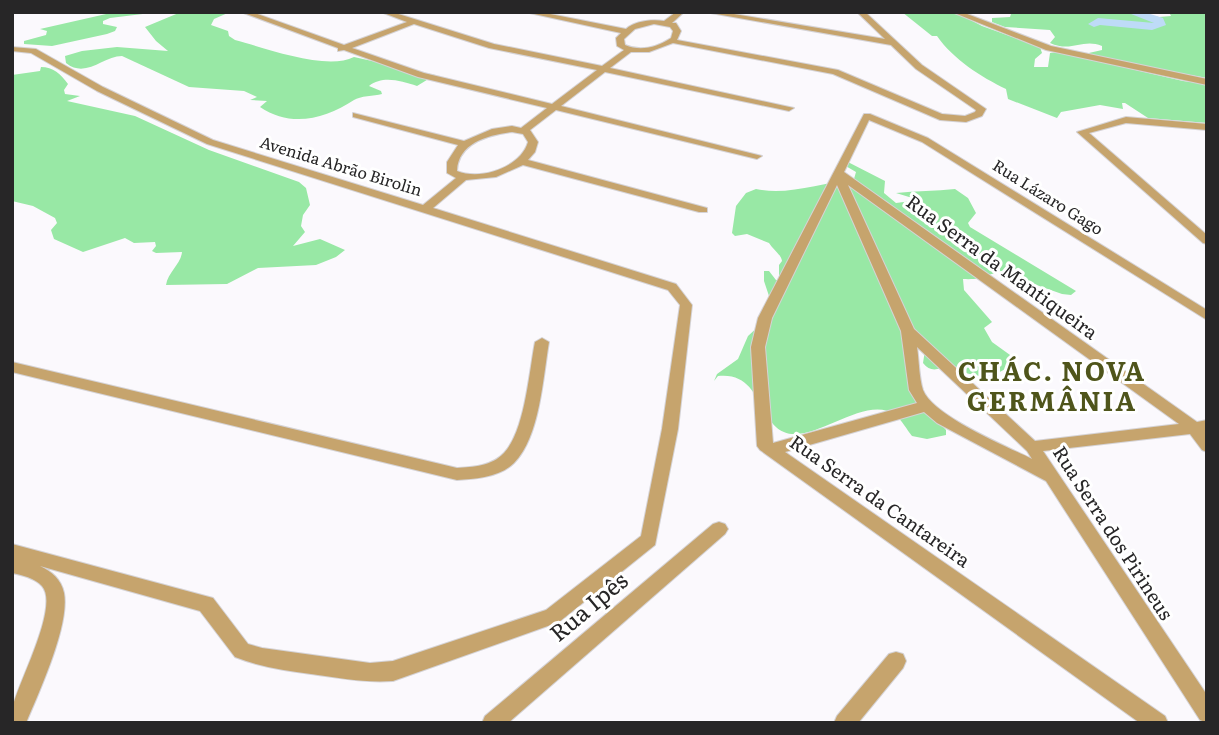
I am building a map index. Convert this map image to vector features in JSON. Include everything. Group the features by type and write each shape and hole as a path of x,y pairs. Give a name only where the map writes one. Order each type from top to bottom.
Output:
{"street":[{"path":"244,12 414,73 757,156"},
{"path":"384,12 492,46 789,108"},
{"path":"528,12 625,31"},
{"path":"667,23 681,12"},
{"path":"708,12 892,43"},
{"path":"463,178 452,173 451,164 465,144 496,131 524,130 629,50 655,48 672,41 835,72 945,118 966,119 979,114 981,109 919,68 860,12"},
{"path":"955,12 1049,48 1207,82"},
{"path":"341,49 413,22"},
{"path":"629,50 620,43 621,35 646,23 673,25 677,31 672,41"},
{"name":"Avenida Abrão Birolin","path":"12,49 33,51 100,89 210,142 673,287 686,305 670,429 649,540 552,616 394,671 370,673 262,657 242,651 205,604 12,551"},
{"path":"356,115 465,144"},
{"name":"Rua Serra da Cantareira","path":"867,116 765,318 758,347 765,446 1158,723"},
{"name":"Rua Lázaro Gago","path":"867,116 925,140 1207,316"},
{"path":"1207,127 1126,120 1083,132 1207,241"},
{"path":"1191,125 1207,136"},
{"path":"425,209 463,178 495,173 521,161 532,145 531,135 524,130"},
{"path":"521,161 703,209"},
{"path":"838,173 908,331 916,390 926,407 942,419 1051,476"},
{"name":"Rua Serra da Mantiqueira","path":"838,173 1200,427 1207,446"},
{"name":"Rua Serra dos Pirineus","path":"908,331 1032,447 1207,713"},
{"path":"12,367 457,474 481,473 509,458 526,424 542,342"},
{"path":"770,450 926,407"},
{"path":"1032,447 1200,427"},
{"name":"Rua Ipês","path":"492,723 719,529"},
{"path":"12,565 32,571 52,584 57,596 47,643 16,723"},
{"path":"844,723 896,661"}],"green space":[{"path":"115,12 159,12 110,18 103,21 103,24 117,27 115,31 107,34 52,46 24,44 24,41 46,35 47,31 40,29"},
{"path":"181,12 230,12 214,19 211,25 228,31 229,36 235,40 296,57 342,61 354,57 435,75 417,86 398,81 380,81 369,86 382,94 357,99 320,116 296,119 272,114 260,107 267,101 250,100 257,97 244,91 189,87 122,56 81,69 66,63 65,56 82,51 117,47 168,51 145,27"},
{"path":"902,12 955,12 982,26 1040,47 1042,53 1035,59 1034,67 1048,67 1050,53 1058,52 1183,81 1207,84 1207,123 1148,118 1125,103 1122,103 1123,109 1100,105 1061,112 1057,118 1008,99 1006,89 968,67 937,36 932,36"},
{"path":"1006,12 1131,12 1159,17 1171,16 1169,12 1207,12 1207,78 1080,55 1102,50 1102,46 1058,46 1050,43 1055,37 1050,30 1005,27 992,22 992,18 1010,17 1011,14"},
{"path":"41,67 53,70 63,77 68,84 64,90 65,94 80,96 67,101 135,116 209,150 299,182 306,188 310,205 303,215 301,226 305,232 293,246 320,239 345,250 316,265 258,268 227,284 166,285 182,252 156,253 152,251 156,246 155,242 134,243 125,238 83,252 54,239 51,230 57,223 55,218 33,206 12,201 12,75 40,71"},
{"path":"844,160 885,181 884,193 896,203 919,200 896,193 955,189 968,198 976,213 968,223 970,227 1076,291 1071,295 1062,294 1000,272 980,278 963,279 964,290 992,322 984,328 992,342 1017,360 999,372 983,376 947,366 928,368 923,363 925,350 914,347 924,406 946,430 946,435 927,439 912,436 895,415 884,410 858,413 817,429 792,434 780,430 772,423 753,391 744,382 733,377 718,376 714,381 717,374 738,359 748,336 761,324 770,299 764,271 769,271 779,280 779,265 782,261 769,243 747,234 735,236 732,233 736,206 746,193 756,189 792,190 854,179 856,172 844,165"}],"waterway":[{"path":"1094,24 1098,21 1152,27 1160,25 1159,20 1131,12"}],"district":[{"name":"CHÁC. NOVA GERMÂNIA","path":"1052,387"}]}
